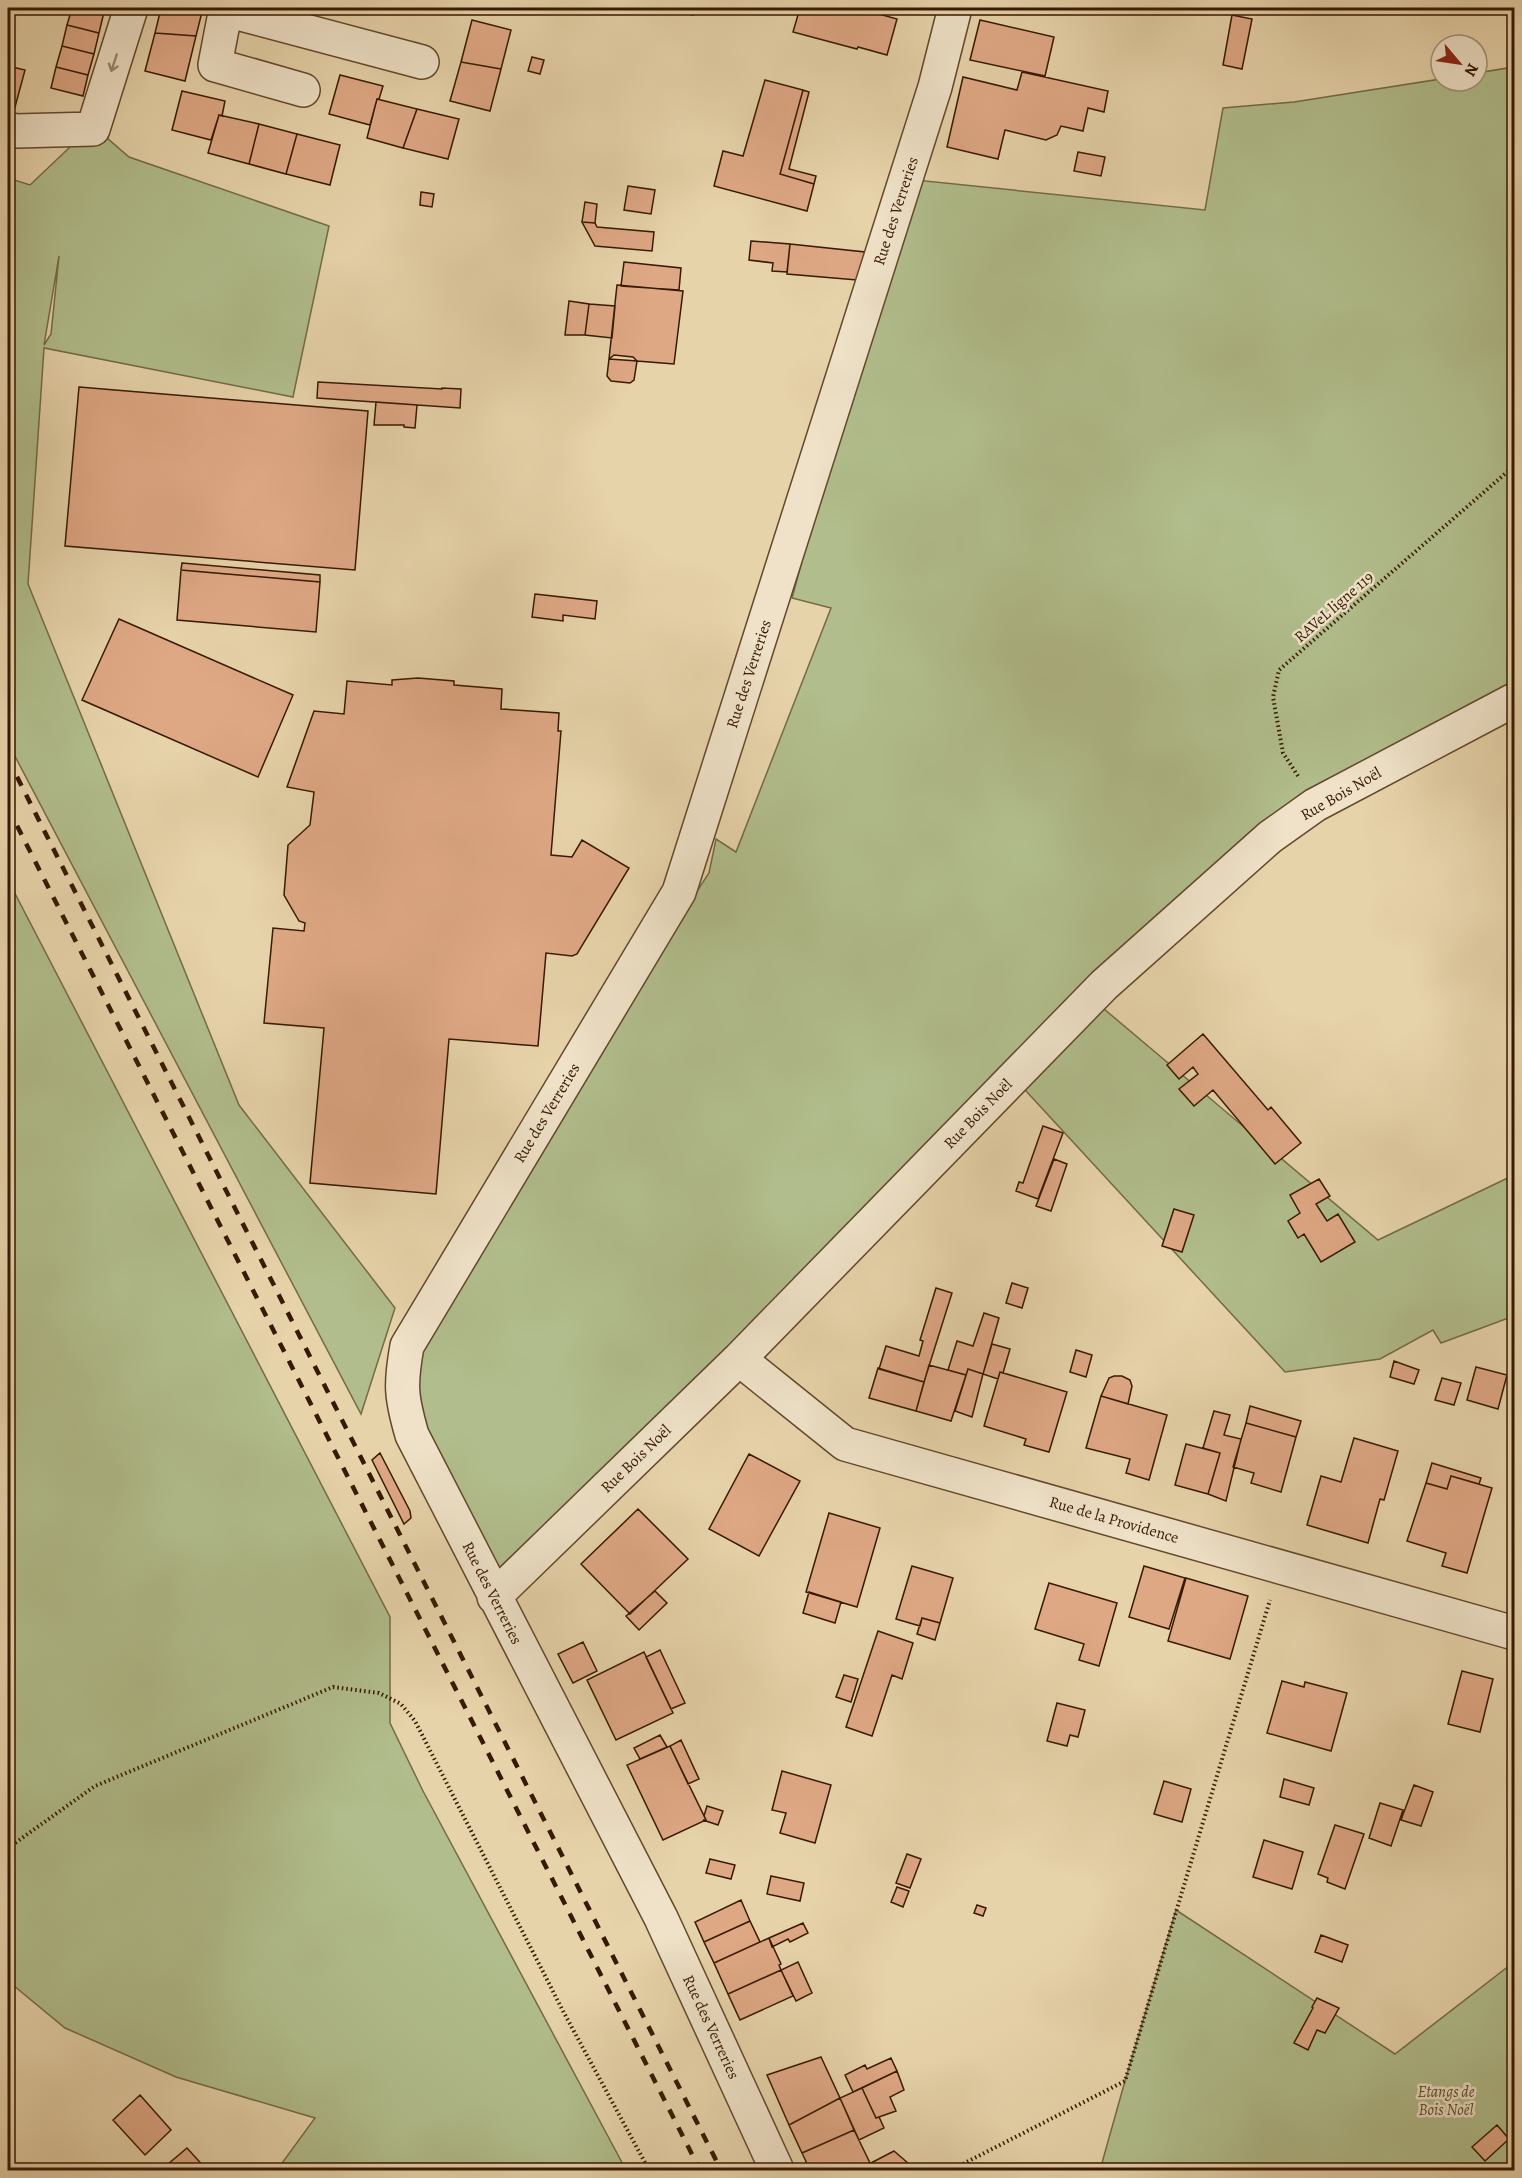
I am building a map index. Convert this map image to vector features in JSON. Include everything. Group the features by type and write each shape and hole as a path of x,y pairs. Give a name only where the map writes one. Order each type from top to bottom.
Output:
{"street":[{"path":"8,129 16,131 93,129 131,8"},
{"name":"Rue des Verreries","path":"777,2170 661,1918 412,1435 402,1400 402,1375 407,1346 679,892 932,97 955,8"},
{"path":"303,90 215,65 226,9 422,62"},
{"name":"Rue Bois Noël","path":"494,1597 739,1359 1104,986 1270,837 1316,805 1515,700"},
{"name":"Rue de la Providence","path":"739,1359 845,1444 1515,1633"}],"path":[{"name":"RAVeL ligne 119","path":"1316,805 1283,753 1273,697 1279,670 1515,466"},
{"path":"951,2170 1125,2081 1280,1567"},
{"path":"8,1848 95,1786 333,1687 379,1693 401,1704 415,1721 563,2011 649,2170"}],"green space":[{"path":"1514,67 1514,700 1315,805 1091,998 1378,1240 1514,1175 1514,1316 1441,1343 1433,1330 1380,1359 1285,1372 1014,1078 494,1597 402,1375 498,1195 709,873 716,839 736,852 831,608 792,598 906,179 1205,210 1223,108 1294,102 1429,81 1429,93 1489,93 1489,71"},
{"path":"71,133 107,138 129,157 329,226 293,397 44,348 28,584 239,1105 395,1308 361,1414 8,743 8,178 30,185 69,148","holes":["59,256 51,334 44,345"]},
{"path":"8,880 390,1617 390,1723 423,1791 626,2170 277,2170 315,2118 176,2077 65,2028 8,1981"},
{"name":"Etangs de Bois Noël","path":"1176,1910 1395,2054 1514,1962 1514,2170 1100,2170"}],"building":[{"path":"72,8 104,12 99,33 67,25"},
{"path":"161,8 203,8 196,36 155,33"},
{"path":"665,8 695,8 693,15"},
{"path":"800,8 869,8 868,11 897,19 887,55 793,32"},
{"path":"1232,15 1252,19 1242,69 1223,65"},
{"path":"472,20 511,30 501,69 461,62"},
{"path":"980,20 1054,37 1045,76 970,60"},
{"path":"67,25 99,33 94,54 62,46"},
{"path":"155,33 196,36 185,81 145,71"},
{"path":"62,46 94,54 88,75 56,67"},
{"path":"532,57 544,60 540,74 528,71"},
{"path":"461,62 501,69 490,111 450,101"},
{"path":"8,66 25,70 15,107 8,105"},
{"path":"56,67 88,75 83,96 51,88"},
{"path":"1022,72 1108,91 1104,112 1088,108 1083,131 1061,126 1057,135 1046,140 1005,130 998,159 947,147 963,77 1017,90"},
{"path":"340,75 383,86 370,125 329,114"},
{"path":"765,80 803,90 780,174 814,184 807,211 714,186 723,151 743,156"},
{"path":"803,90 809,92 789,169 816,176 814,184 780,174"},
{"path":"182,91 225,101 222,116 219,115 211,140 172,130"},
{"path":"377,99 417,109 403,148 367,138"},
{"path":"417,109 459,119 448,159 403,148"},
{"path":"219,115 259,124 249,164 208,153"},
{"path":"259,124 297,134 286,174 249,164"},
{"path":"297,134 340,145 330,185 286,174"},
{"path":"1078,152 1105,157 1101,176 1074,171"},
{"path":"628,186 655,190 651,214 624,210"},
{"path":"421,192 434,194 432,207 420,205"},
{"path":"585,202 597,204 595,223 582,222"},
{"path":"582,222 595,223 597,227 654,232 652,251 595,246"},
{"path":"751,241 790,244 787,272 772,271 773,263 749,260"},
{"path":"790,244 865,252 857,280 787,274"},
{"path":"624,262 681,268 679,290 621,286"},
{"path":"617,285 683,291 674,364 637,361 633,357 614,355 609,359"},
{"path":"569,301 589,304 585,335 565,335"},
{"path":"589,304 615,306 612,338 585,335"},
{"path":"609,359 637,361 634,380 630,383 611,381 607,376"},
{"path":"318,382 461,389 460,408 317,398"},
{"path":"79,387 368,411 355,570 65,546"},
{"path":"376,402 417,405 415,428 404,427 404,425 374,425"},
{"path":"182,563 320,575 320,582 181,570"},
{"path":"181,570 320,582 316,632 177,620"},
{"path":"535,594 597,601 595,619 563,615 563,621 532,617"},
{"path":"119,619 293,695 258,777 82,700"},
{"path":"418,678 454,681 454,685 502,689 501,709 559,713 558,731 561,731 551,855 572,857 582,840 629,868 577,954 572,956 546,953 538,1046 449,1039 436,1194 310,1183 324,1028 264,1023 273,928 304,931 305,923 299,921 284,895 288,845 310,825 314,792 287,787 314,711 344,714 347,681 392,685 392,680"},
{"path":"1203,1034 1268,1110 1271,1107 1301,1143 1275,1164 1213,1090 1194,1106 1179,1089 1198,1074 1193,1067 1179,1079 1167,1065"},
{"path":"1043,1126 1063,1133 1038,1199 1016,1191 1019,1182 1023,1183"},
{"path":"1054,1159 1067,1164 1051,1211 1036,1206"},
{"path":"1319,1179 1330,1196 1316,1204 1327,1221 1338,1214 1355,1242 1321,1262 1304,1234 1298,1238 1288,1221 1300,1213 1290,1195"},
{"path":"1174,1209 1194,1215 1182,1252 1162,1246"},
{"path":"1012,1283 1028,1288 1022,1308 1006,1303"},
{"path":"936,1288 952,1293 924,1382 879,1369 886,1346 919,1356 923,1341 920,1340"},
{"path":"984,1313 999,1318 983,1374 968,1369 966,1375 948,1370 957,1341 973,1346"},
{"path":"992,1344 1010,1349 1003,1373 1000,1372 998,1379 983,1374"},
{"path":"1076,1350 1092,1355 1086,1377 1070,1372"},
{"path":"1394,1361 1419,1370 1414,1384 1390,1377"},
{"path":"929,1365 966,1375 951,1421 916,1411"},
{"path":"1476,1367 1507,1375 1498,1409 1467,1400"},
{"path":"878,1368 924,1382 916,1411 869,1398"},
{"path":"968,1369 983,1374 972,1417 955,1411"},
{"path":"1000,1372 1067,1392 1049,1452 1024,1445 1026,1439 984,1426"},
{"path":"1122,1376 1130,1380 1132,1386 1128,1404 1101,1396 1109,1378"},
{"path":"1442,1378 1461,1383 1454,1405 1435,1400"},
{"path":"1101,1396 1167,1415 1149,1480 1126,1473 1130,1459 1086,1448"},
{"path":"1250,1406 1301,1421 1296,1437 1246,1423"},
{"path":"1214,1411 1230,1415 1224,1435 1241,1439 1226,1501 1208,1494 1220,1453 1203,1448"},
{"path":"1246,1423 1296,1437 1281,1492 1251,1483 1254,1473 1233,1467"},
{"path":"1354,1438 1398,1451 1384,1500 1380,1499 1368,1543 1307,1525 1321,1476 1341,1482"},
{"path":"1186,1444 1220,1453 1208,1494 1175,1485"},
{"path":"380,1453 410,1511 411,1518 404,1524 372,1460"},
{"path":"749,1454 800,1481 759,1556 709,1529"},
{"path":"1432,1463 1481,1478 1479,1484 1451,1476 1447,1489 1426,1483"},
{"path":"1451,1476 1492,1488 1467,1573 1442,1566 1446,1553 1407,1541 1426,1483 1447,1489"},
{"path":"638,1509 688,1559 630,1614 581,1564"},
{"path":"829,1513 880,1528 857,1607 806,1592"},
{"path":"912,1566 953,1578 940,1623 922,1618 920,1626 896,1619"},
{"path":"1144,1566 1185,1578 1169,1629 1129,1617"},
{"path":"1186,1578 1248,1596 1230,1659 1168,1641"},
{"path":"1049,1583 1117,1603 1099,1666 1079,1660 1084,1644 1035,1629"},
{"path":"655,1591 667,1603 639,1630 626,1616"},
{"path":"809,1592 841,1602 835,1623 803,1613"},
{"path":"922,1618 940,1623 935,1640 917,1634"},
{"path":"878,1631 913,1643 902,1679 892,1675 872,1736 846,1727"},
{"path":"583,1642 597,1671 573,1683 558,1654"},
{"path":"660,1650 685,1703 671,1709 646,1657"},
{"path":"644,1652 673,1713 616,1740 587,1680"},
{"path":"1462,1671 1493,1679 1480,1732 1448,1724"},
{"path":"844,1675 858,1679 851,1702 836,1697"},
{"path":"1282,1681 1304,1687 1305,1682 1347,1693 1331,1751 1267,1733"},
{"path":"1057,1703 1085,1710 1078,1737 1070,1735 1067,1746 1047,1741"},
{"path":"660,1735 667,1747 640,1759 634,1748"},
{"path":"681,1740 699,1779 688,1784 670,1746"},
{"path":"670,1746 706,1820 663,1840 627,1765"},
{"path":"782,1771 831,1785 815,1843 780,1833 786,1813 772,1810"},
{"path":"1284,1779 1314,1788 1309,1805 1280,1797"},
{"path":"1164,1781 1191,1789 1182,1822 1154,1814"},
{"path":"1414,1785 1433,1792 1421,1826 1401,1820"},
{"path":"1380,1803 1403,1810 1391,1846 1369,1838"},
{"path":"707,1806 723,1811 718,1825 703,1820 706,1820 704,1816"},
{"path":"1335,1825 1364,1834 1345,1889 1327,1882 1328,1878 1318,1874"},
{"path":"1264,1840 1303,1852 1292,1889 1253,1877"},
{"path":"907,1854 921,1859 910,1888 896,1883"},
{"path":"710,1859 735,1865 731,1879 706,1873"},
{"path":"771,1876 804,1883 800,1901 767,1894"},
{"path":"897,1887 909,1891 903,1907 891,1902"},
{"path":"741,1900 750,1921 704,1942 695,1922"},
{"path":"977,1905 986,1908 983,1916 974,1913"},
{"path":"750,1921 760,1942 714,1963 704,1942"},
{"path":"803,1923 808,1933 790,1942 788,1939 772,1947 769,1938"},
{"path":"1321,1935 1348,1945 1342,1962 1315,1952"},
{"path":"769,1938 781,1964 779,1965 781,1970 728,1994 714,1963"},
{"path":"798,1962 812,1993 796,2001 781,1970"},
{"path":"781,1970 793,1996 740,2020 728,1994"},
{"path":"1317,1998 1339,2008 1325,2033 1317,2030 1308,2050 1294,2043"},
{"path":"821,2057 840,2098 789,2125 767,2075"},
{"path":"891,2058 897,2071 853,2092 845,2075 865,2065 867,2069"},
{"path":"897,2071 904,2090 890,2097 896,2111 876,2118 862,2088"},
{"path":"862,2088 876,2118 879,2117 884,2128 859,2140 840,2098"},
{"path":"140,2095 171,2130 145,2155 113,2120"},
{"path":"840,2098 854,2130 802,2153 789,2125"},
{"path":"1497,2125 1509,2139 1485,2161 1472,2147"},
{"path":"854,2130 870,2163 854,2170 810,2170 802,2153"},
{"path":"187,2148 207,2170 161,2170"},
{"path":"894,2151 916,2170 873,2170 871,2163"},
{"path":"870,2163 873,2170 854,2170"}],"railway":[{"path":"8,759 721,2170"},
{"path":"8,808 700,2170"}]}
